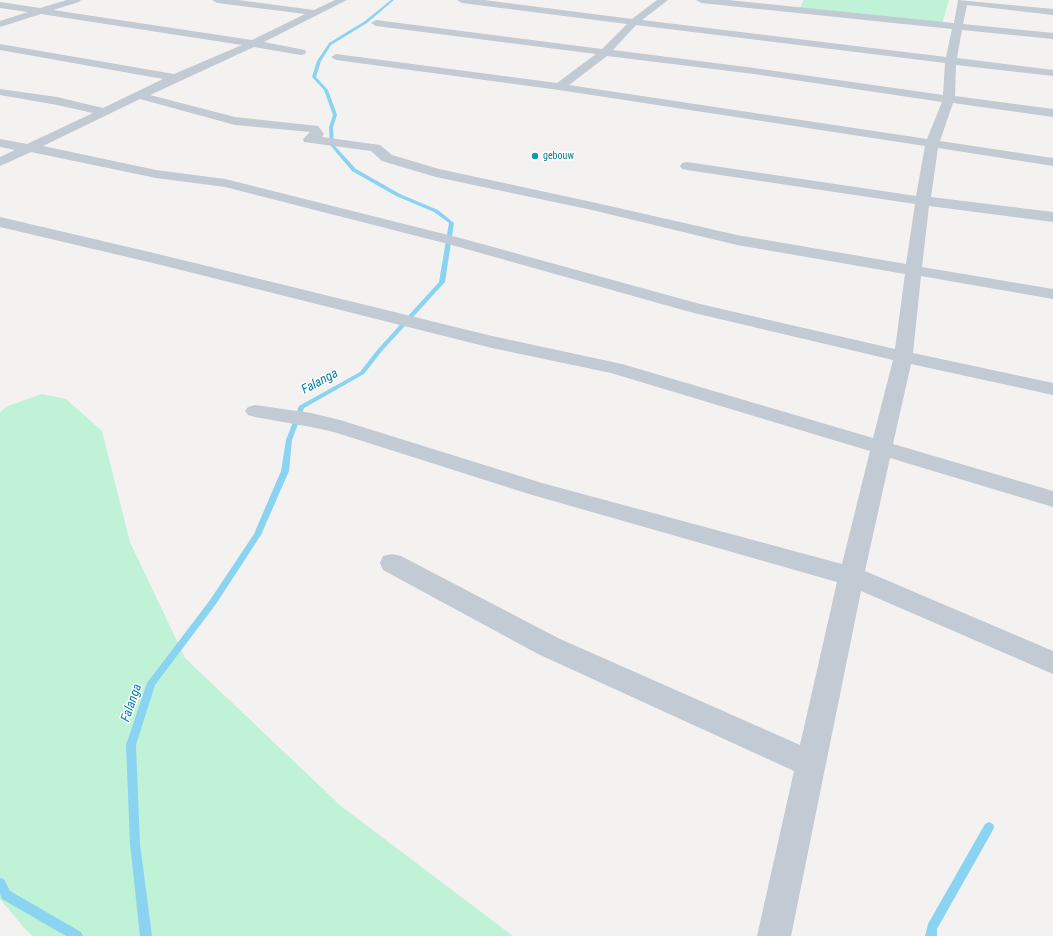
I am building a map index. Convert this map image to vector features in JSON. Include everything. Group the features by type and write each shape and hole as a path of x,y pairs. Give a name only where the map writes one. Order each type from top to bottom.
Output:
{"street":[{"path":"0,24 76,0"},
{"path":"216,0 315,13"},
{"path":"0,162 141,96 175,78 233,54 252,43 342,0"},
{"path":"462,0 951,61 1053,72"},
{"path":"559,86 604,53 635,21 663,0"},
{"path":"701,0 1053,36"},
{"path":"774,936 851,576 903,357 913,269 932,144 948,99 951,61 962,1 1053,12"},
{"path":"0,5 252,43 301,52"},
{"path":"376,23 754,71 1053,113"},
{"path":"0,47 175,78"},
{"path":"336,57 559,86 1053,162"},
{"path":"0,92 58,101 106,112"},
{"path":"141,96 235,121 314,129 318,134 309,139 375,148 387,158 436,173 592,206 737,240 1053,294"},
{"path":"0,143 156,174 225,183 458,242 696,308 903,357 1053,389"},
{"path":"687,166 924,201 1053,217"},
{"path":"0,222 158,259 492,342 615,368 1053,499"},
{"path":"255,411 310,420 347,429 537,489 851,576 1053,663"},
{"path":"392,563 548,646 810,764"}],"green space":[{"path":"804,0 949,0 942,24 799,9"},
{"path":"42,394 66,399 102,431 130,542 185,658 342,807 513,936 33,936 26,930 0,899 0,412 8,406"}],"waterway":[{"name":"Falanga","path":"146,936 135,844 131,745 151,683 213,602 257,535 285,471 289,440 301,407 362,373 380,350 442,282 452,223 436,211 398,195 354,170 332,145 331,127 335,115 326,90 314,77 319,61 330,44 366,22 393,0"},
{"path":"931,936 932,928 989,827"},
{"path":"0,883 6,895 77,936"}],"place":[{"name":"gebouw","path":"535,156"}]}
